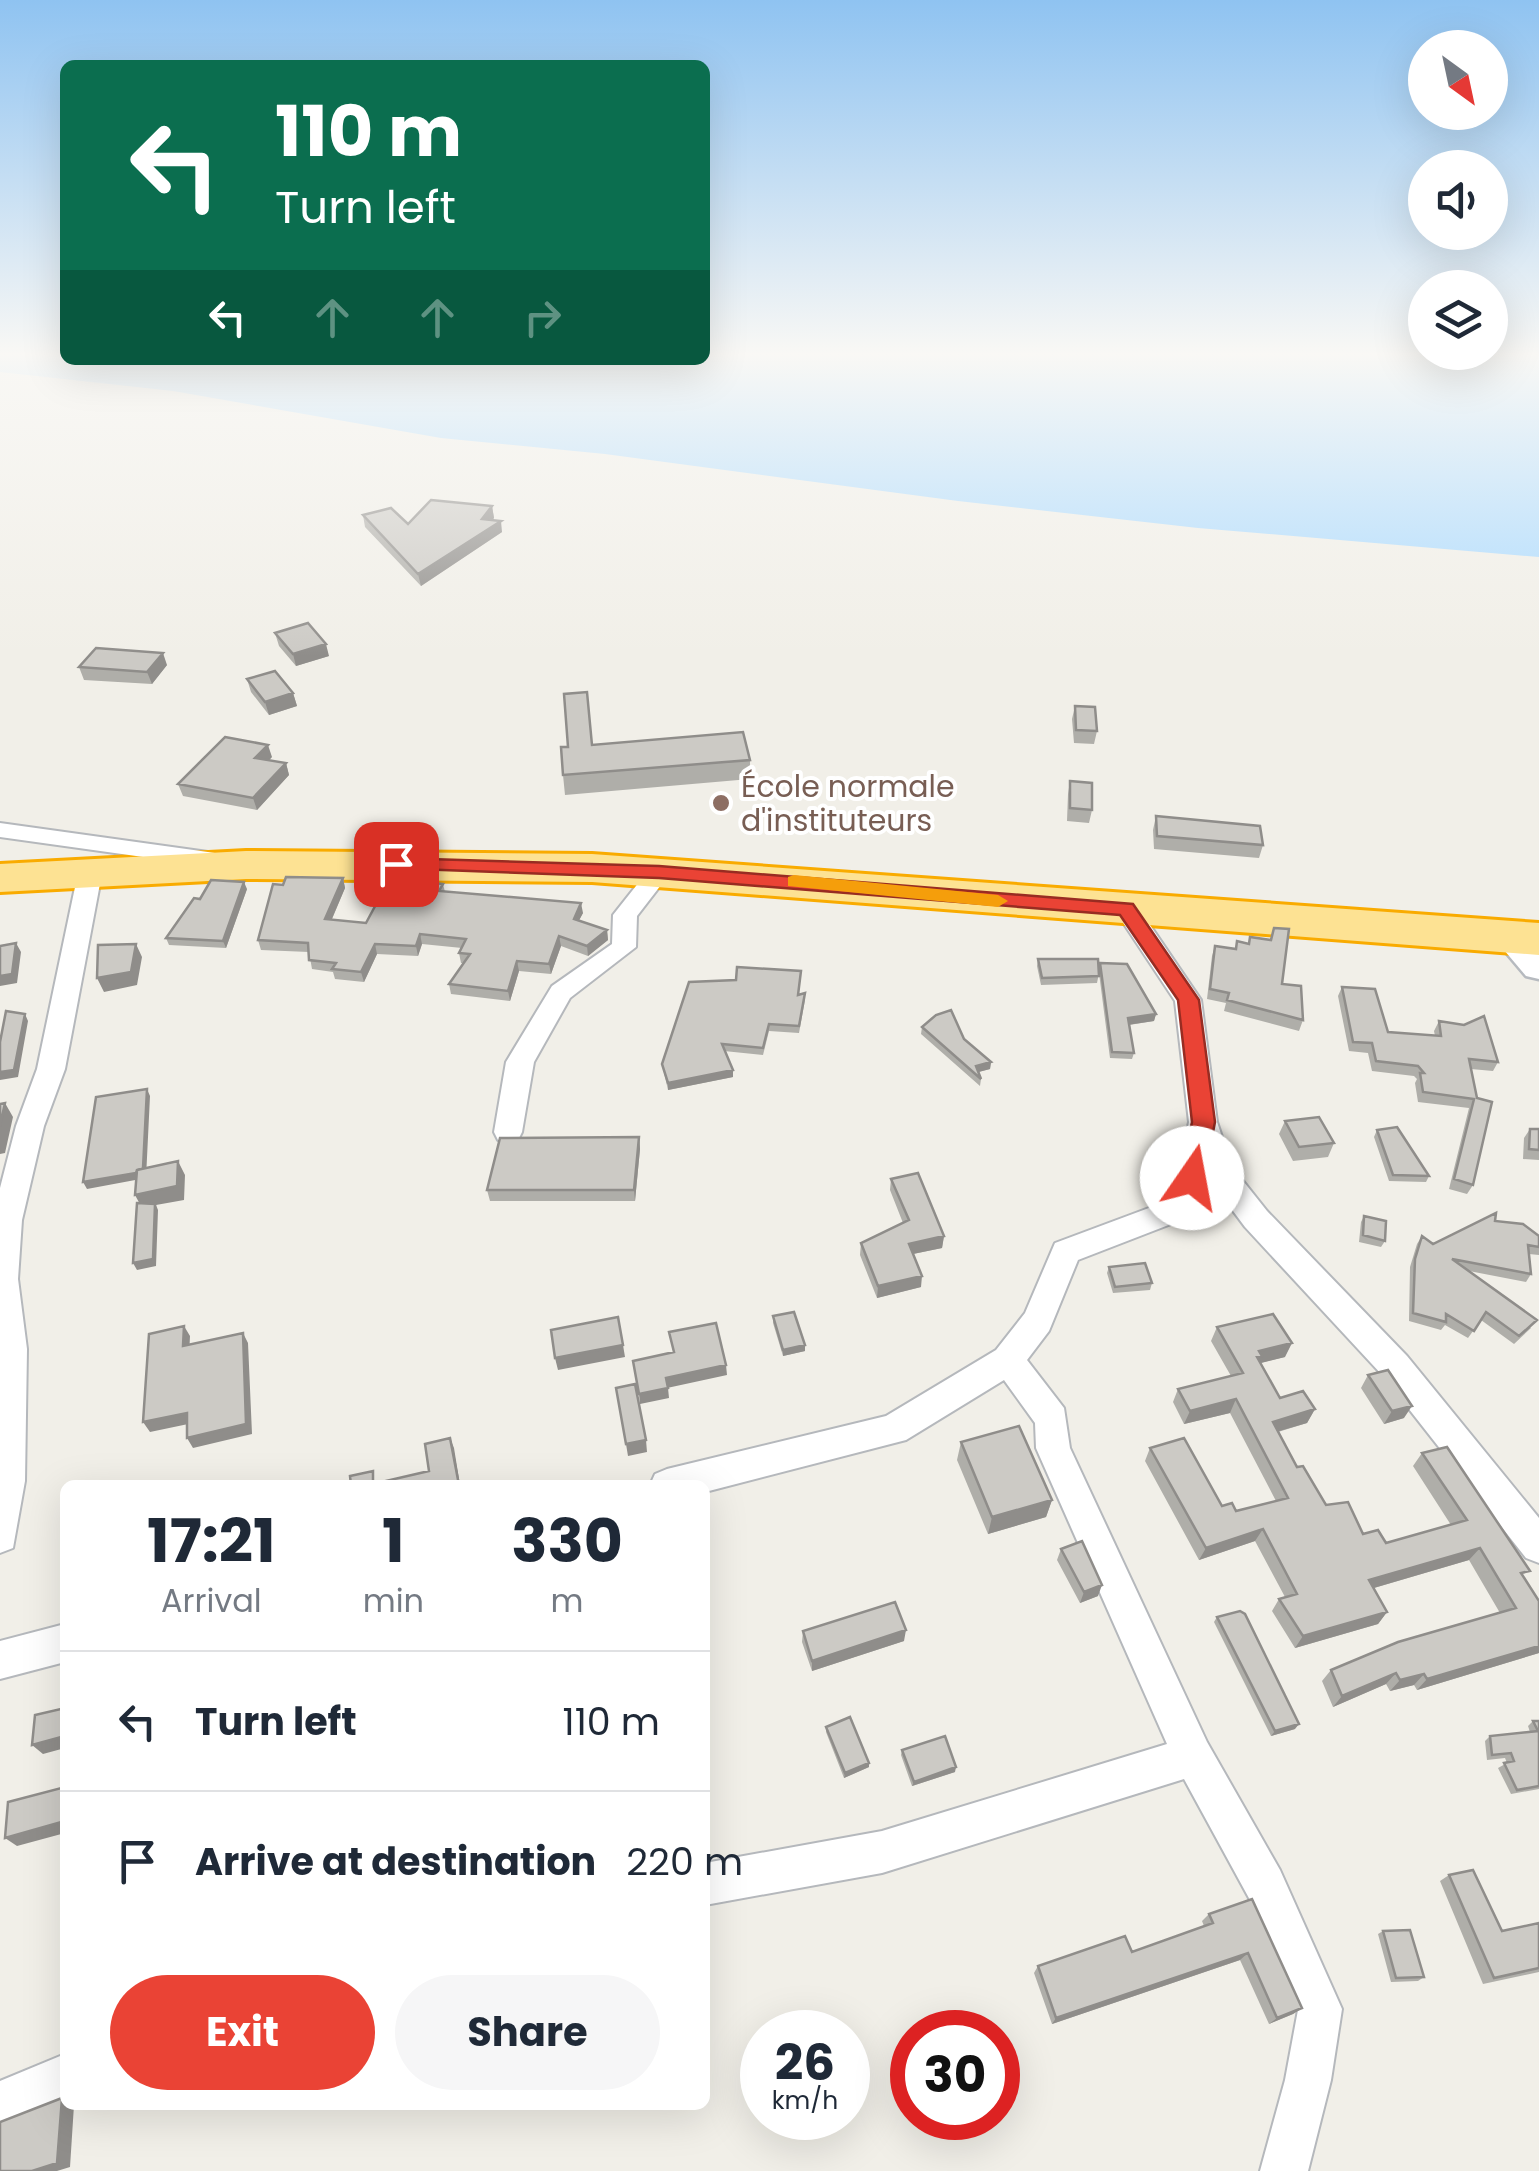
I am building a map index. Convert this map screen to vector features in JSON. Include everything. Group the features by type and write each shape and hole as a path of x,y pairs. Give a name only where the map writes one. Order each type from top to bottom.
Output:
{"highway":[{"path":"0,878 246,865 396,864 659,872 1126,909 1530,948"}],"street":[{"path":"0,830 246,865"},
{"path":"508,1132 520,1062 561,992 624,947 626,915 659,872"},
{"path":"0,1536 9,1462 11,1349 2,1278 7,1220 30,1126 51,1069 90,873"},
{"path":"1126,909 1188,1000 1203,1122 1219,1172 1236,1197 1384,1354 1539,1546"},
{"path":"687,1480 894,1429 1008,1360 1038,1322 1066,1252 1186,1206 1203,1122"},
{"path":"1008,1360 1052,1418 1053,1448 1193,1756 1266,1884 1320,2009 1308,2080 1284,2171"},
{"path":"0,1660 60,1644"},
{"path":"710,1883 882,1852 1193,1756"},
{"path":"0,2104 60,2079"}],"water":[{"path":"598,453 1539,453 1539,557 1198,528"}],"building":[{"path":"431,500 492,506 482,519 501,521 418,574 363,515 391,508 408,524"},
{"path":"308,623 326,644 293,654 275,633"},
{"path":"96,648 163,653 147,672 79,667"},
{"path":"275,671 293,693 265,702 247,679"},
{"path":"587,692 592,745 743,732 750,760 563,775 561,747 568,747 564,694"},
{"path":"1075,706 1095,707 1097,731 1076,730"},
{"path":"225,737 268,745 255,758 286,763 253,798 178,784"},
{"path":"1070,781 1092,783 1092,810 1070,808"},
{"path":"1156,816 1260,826 1263,845 1157,836"},
{"path":"286,877 343,878 325,919 366,923 380,897 396,898 405,880 443,884 439,891 581,903 574,919 607,930 587,946 559,936 549,964 517,961 508,991 449,984 470,954 459,953 466,939 420,934 416,946 375,944 361,972 332,969 336,963 309,960 308,943 258,940 273,884 283,885"},
{"path":"211,880 244,882 223,941 166,938 194,898 200,899"},
{"path":"1274,928 1289,929 1282,984 1301,986 1303,1020 1227,1000 1229,993 1210,989 1215,946 1236,949 1237,941 1249,944 1250,937 1271,940"},
{"path":"16,943 12,974 0,976 0,946"},
{"path":"136,944 131,972 97,978 98,945"},
{"path":"1038,959 1098,959 1099,976 1042,978"},
{"path":"1100,963 1127,964 1156,1014 1128,1018 1134,1053 1112,1052"},
{"path":"737,967 801,971 798,995 805,993 799,1026 769,1024 763,1048 722,1044 733,1070 668,1083 662,1064 689,982 736,980"},
{"path":"1342,987 1375,989 1388,1032 1441,1036 1439,1021 1464,1025 1484,1016 1498,1062 1469,1059 1477,1098 1492,1102 1473,1185 1454,1179 1474,1099 1423,1092 1420,1073 1424,1073 1418,1066 1376,1061 1372,1043 1353,1042"},
{"path":"951,1010 964,1039 991,1062 976,1066 981,1079 922,1027 936,1015"},
{"path":"6,1011 25,1014 14,1070 0,1072 0,1042"},
{"path":"147,1089 143,1168 136,1173 83,1182 96,1097"},
{"path":"1319,1117 1334,1143 1299,1147 1285,1121"},
{"path":"1397,1127 1429,1176 1393,1175 1377,1130"},
{"path":"1530,1129 1539,1129 1539,1150 1529,1149"},
{"path":"639,1137 634,1190 487,1190 500,1138"},
{"path":"178,1161 177,1186 135,1195 137,1170"},
{"path":"918,1173 944,1236 909,1244 922,1276 878,1286 861,1243 909,1220 891,1179"},
{"path":"137,1203 155,1204 153,1259 133,1263"},
{"path":"1496,1213 1495,1221 1523,1224 1539,1236 1539,1247 1528,1245 1531,1274 1452,1259 1537,1320 1519,1336 1486,1312 1474,1331 1446,1314 1446,1322 1413,1313 1415,1259 1422,1236 1433,1244"},
{"path":"1364,1216 1386,1221 1385,1241 1363,1235"},
{"path":"1145,1263 1152,1283 1115,1287 1109,1267"},
{"path":"794,1312 805,1345 783,1350 773,1316"},
{"path":"1273,1314 1292,1343 1259,1351 1262,1356 1257,1357 1280,1398 1303,1391 1315,1409 1273,1422 1297,1467 1303,1466 1326,1505 1348,1502 1363,1534 1378,1530 1386,1543 1467,1520 1422,1453 1447,1447 1530,1571 1521,1573 1539,1601 1539,1646 1427,1679 1424,1674 1400,1680 1396,1673 1342,1696 1331,1670 1398,1642 1516,1608 1480,1548 1369,1580 1387,1612 1303,1636 1279,1599 1297,1594 1263,1529 1206,1548 1150,1448 1184,1438 1222,1506 1232,1503 1236,1511 1288,1498 1236,1399 1190,1411 1178,1389 1243,1373 1217,1327"},
{"path":"618,1317 623,1345 555,1358 551,1330"},
{"path":"716,1323 726,1365 666,1378 668,1388 639,1394 633,1361 674,1352 669,1332"},
{"path":"184,1326 183,1346 243,1333 246,1424 187,1438 187,1413 143,1422 149,1334"},
{"path":"1388,1370 1412,1406 1392,1411 1368,1375"},
{"path":"635,1384 646,1440 626,1444 616,1388"},
{"path":"1019,1426 1052,1500 992,1517 961,1442"},
{"path":"450,1438 458,1480 390,1480 429,1471 425,1444"},
{"path":"373,1471 373,1480 350,1480 350,1476"},
{"path":"1082,1541 1102,1585 1084,1592 1061,1549"},
{"path":"895,1602 906,1630 812,1661 803,1631"},
{"path":"1240,1611 1245,1614 1299,1724 1275,1731 1217,1617"},
{"path":"60,1709 60,1737 32,1745 35,1715"},
{"path":"850,1717 869,1763 845,1773 826,1727"},
{"path":"1533,1721 1539,1721 1539,1786 1517,1790 1504,1763 1514,1761 1511,1753 1492,1755 1490,1736 1538,1731"},
{"path":"945,1736 956,1767 914,1782 902,1750"},
{"path":"60,1788 60,1822 5,1838 8,1802"},
{"path":"1473,1870 1502,1931 1539,1923 1539,1968 1494,1978 1449,1875"},
{"path":"1252,1899 1302,2008 1277,2018 1248,1953 1056,2018 1038,1966 1125,1936 1132,1952 1213,1923 1209,1914"},
{"path":"1410,1930 1424,1977 1396,1978 1383,1931"},
{"path":"60,2099 57,2163 32,2171 0,2171 0,2122"}],"slow traffic":[{"path":"794,881 998,901"}],"place":[{"name":"École normale d'instituteurs","path":"721,803"}],"route":[{"path":"396,864 659,872 1126,909 1182,984 1188,1000 1203,1122 1192,1178"}]}
